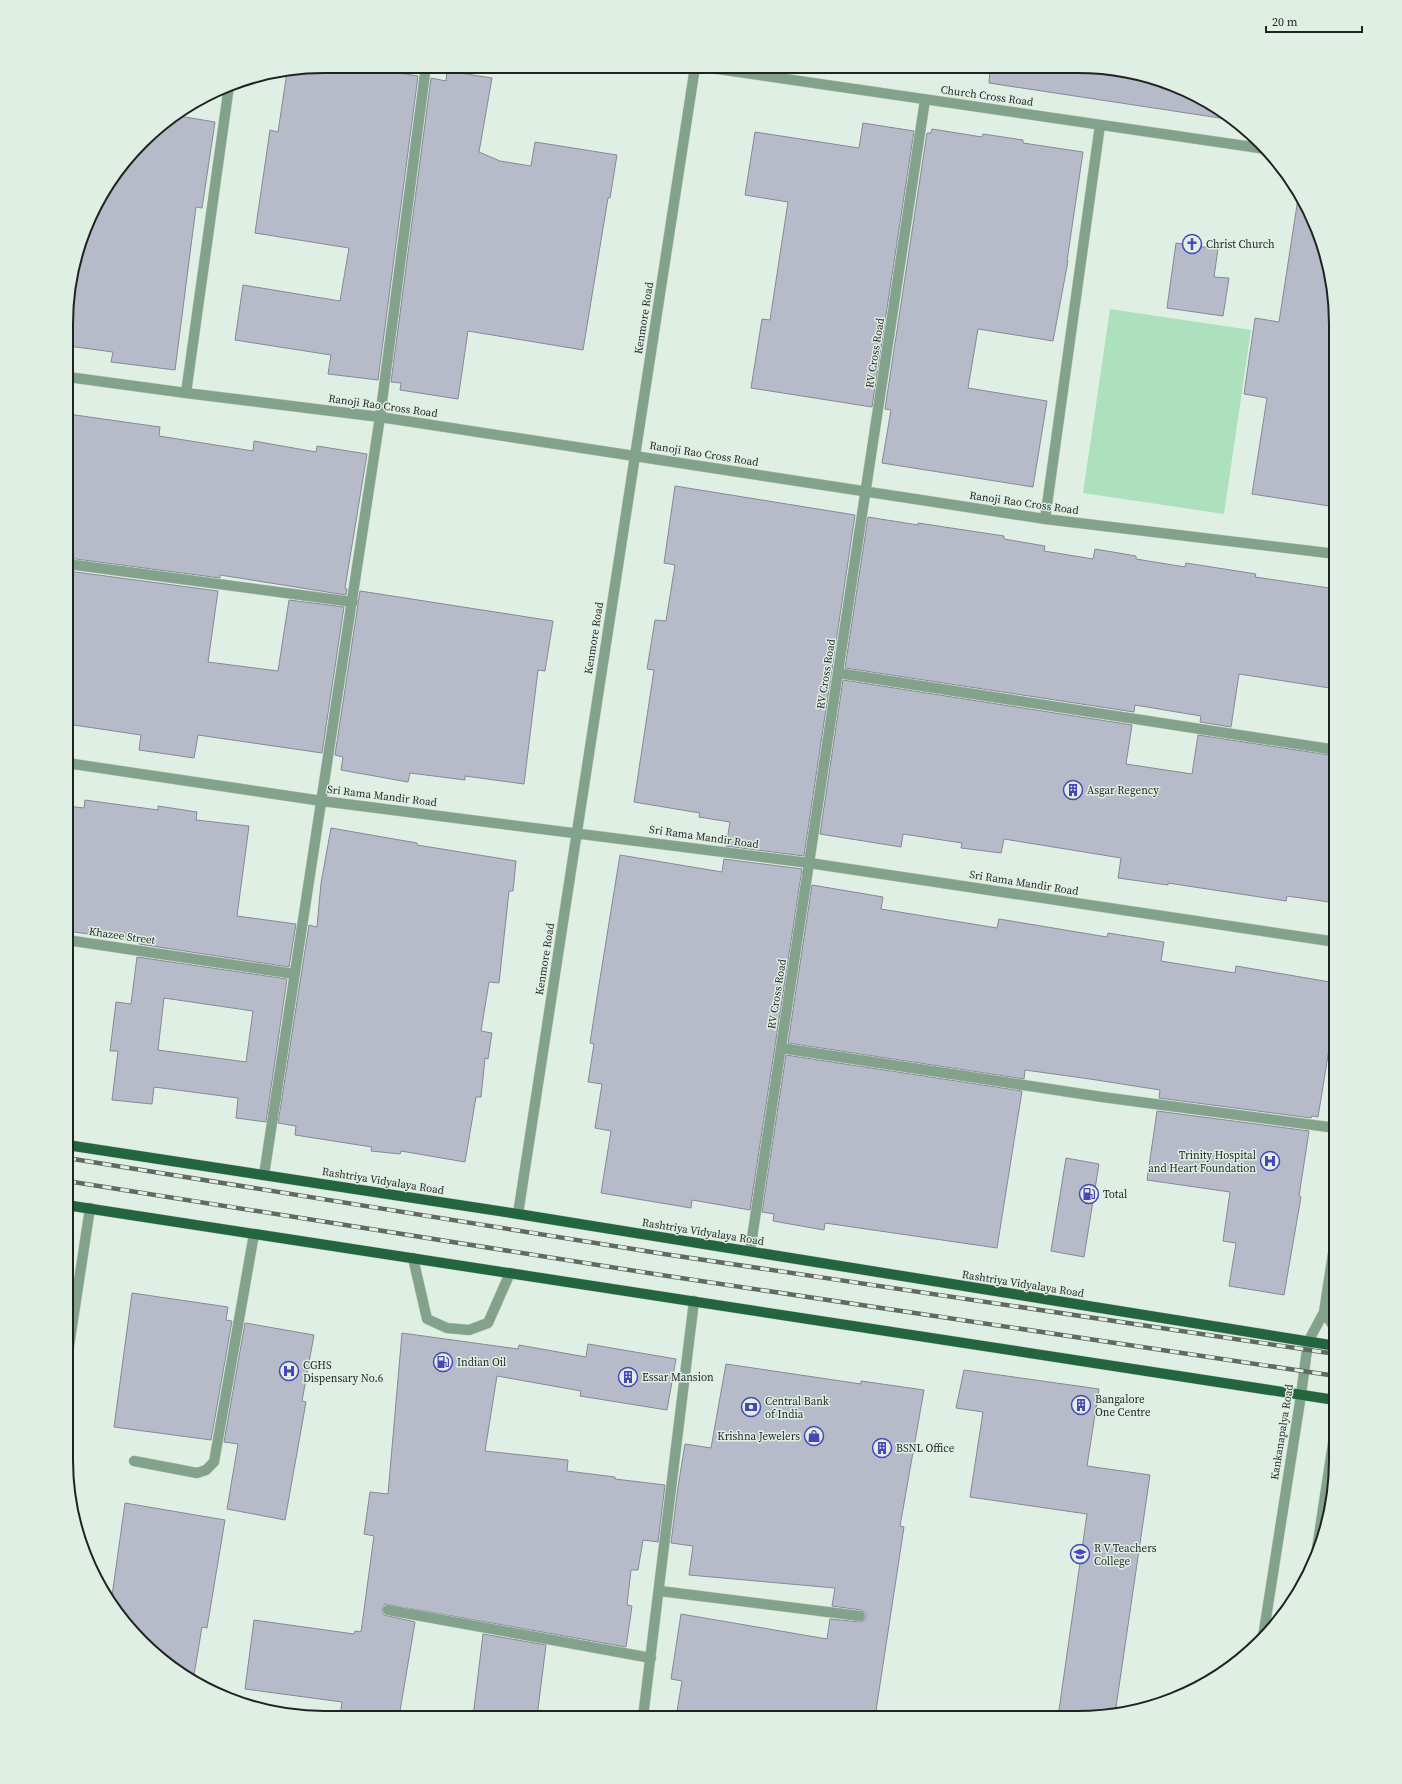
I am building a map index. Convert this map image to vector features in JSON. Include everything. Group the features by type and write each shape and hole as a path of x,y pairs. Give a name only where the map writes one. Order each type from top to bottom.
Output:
{"main road":[{"name":"Rashtriya Vidyalaya Road","path":"73,1146 518,1214 1329,1345"},
{"path":"73,1205 1329,1399"}],"street":[{"path":"264,1175 353,602 380,417 425,73"},
{"name":"Kenmore Road","path":"518,1214 694,73"},
{"name":"Church Cross Road","path":"744,73 1255,147"},
{"path":"186,393 229,92"},
{"name":"RV Cross Road","path":"750,1251 925,100"},
{"path":"1045,519 1100,125"},
{"name":"Ranoji Rao Cross Road","path":"73,377 186,393 380,417 1045,519 1329,553"},
{"path":"73,565 353,602"},
{"path":"838,673 1329,749"},
{"name":"Sri Rama Mandir Road","path":"73,764 322,801 577,832 809,863 1329,941"},
{"name":"Khazee Street","path":"73,941 295,974"},
{"path":"781,1048 1102,1097 1329,1127"},
{"path":"73,1320 90,1208"},
{"path":"134,1461 197,1473 206,1470 214,1462 254,1234"},
{"path":"413,1258 427,1319 448,1328 469,1330 488,1323 510,1273"},
{"name":"Kankanapalya Road","path":"1264,1628 1308,1342 1324,1312 1329,1280"},
{"path":"644,1711 660,1591 694,1301"},
{"path":"1324,1312 1329,1320"},
{"path":"1322,1516 1328,1482"},
{"path":"660,1591 860,1616"},
{"path":"388,1610 651,1658"}],"green space":[{"path":"1110,309 1251,330 1224,514 1083,493"}],"building":[{"path":"324,73 398,73 418,76 378,380 328,374 331,355 235,340 243,285 340,301 349,248 255,233 270,130 278,132 286,76"},
{"path":"447,73 460,73 492,78 479,152 500,161 531,166 535,142 617,155 610,198 608,198 583,350 468,331 458,399 400,390 401,383 391,382 431,78 446,81"},
{"path":"990,73 1078,73 1111,75 1159,86 1189,99 1222,118 989,83"},
{"path":"183,117 215,122 202,208 196,207 175,370 111,362 113,352 73,347 75,291 86,243 92,228 115,185 125,171 159,135"},
{"path":"863,123 914,131 872,407 751,388 762,319 770,320 788,202 745,195 755,132 859,148"},
{"path":"932,129 982,137 983,134 1023,140 1023,143 1083,152 1068,261 1053,341 978,329 968,388 1047,401 1033,487 882,463 891,410 885,409 927,133 931,133"},
{"path":"1297,203 1316,243 1327,291 1329,324 1329,506 1252,494 1267,398 1244,394 1255,318 1279,322"},
{"path":"1176,243 1218,249 1214,277 1229,278 1223,316 1167,308"},
{"path":"73,415 160,427 159,436 253,451 254,441 316,452 317,446 367,454 345,588 347,589 346,595 220,575 220,578 73,559"},
{"path":"675,486 855,515 804,856 726,846 730,822 699,817 700,813 634,802 654,670 647,669 655,620 666,621 675,565 664,563"},
{"path":"868,517 1004,536 1004,539 1045,546 1044,551 1093,559 1095,549 1136,556 1136,559 1185,567 1186,563 1256,574 1255,577 1329,588 1329,688 1239,674 1231,727 1200,722 1201,716 1135,705 1134,712 845,668"},
{"path":"73,572 218,591 208,662 278,671 289,600 344,607 322,753 198,735 194,758 139,750 141,735 73,725"},
{"path":"360,591 553,621 545,671 538,670 524,784 465,776 465,780 410,773 408,782 341,770 343,757 335,755"},
{"path":"843,680 1132,725 1126,764 1192,774 1198,735 1329,755 1329,902 1287,896 1286,901 1168,883 1168,885 1118,878 1121,858 1004,839 1001,853 961,848 962,843 903,834 901,847 820,834"},
{"path":"85,800 158,810 158,806 197,812 196,820 249,826 237,916 296,924 289,967 139,944 139,941 73,932 73,807 84,808"},
{"path":"331,828 417,843 417,845 516,861 513,891 509,891 499,983 489,982 481,1031 492,1033 488,1059 485,1058 481,1097 476,1097 465,1162 401,1151 400,1154 371,1151 372,1147 295,1135 296,1126 278,1123 309,925 317,927 321,883"},
{"path":"620,855 722,872 724,859 802,869 750,1210 692,1200 691,1208 601,1193 611,1131 595,1128 602,1084 588,1082 594,1044 590,1043"},
{"path":"812,885 883,897 881,909 997,928 999,919 1107,937 1108,933 1164,942 1161,961 1235,973 1236,966 1329,982 1329,1049 1318,1117 1312,1116 1311,1118 1159,1098 1160,1090 1090,1079 1025,1070 1024,1079 788,1043"},
{"path":"137,957 287,979 266,1122 236,1118 238,1098 154,1087 152,1104 112,1100 118,1051 110,1051 116,1002 131,1004","holes":["164,998 253,1011 246,1062 158,1050"]},
{"path":"786,1055 1022,1091 997,1248 825,1223 824,1230 773,1221 774,1214 762,1212"},
{"path":"1157,1111 1309,1131 1299,1196 1301,1197 1284,1295 1229,1286 1236,1243 1223,1241 1230,1192 1147,1180"},
{"path":"1066,1158 1099,1164 1084,1257 1051,1251"},
{"path":"132,1293 228,1307 226,1320 232,1321 211,1440 114,1427"},
{"path":"245,1323 314,1335 302,1401 306,1402 285,1520 227,1509 238,1444 224,1442"},
{"path":"402,1333 518,1349 519,1345 586,1357 588,1344 676,1359 667,1410 580,1396 581,1391 497,1376 485,1451 568,1460 567,1471 665,1485 658,1542 643,1540 638,1570 631,1570 627,1605 632,1606 626,1647 385,1604 382,1609 384,1615 415,1622 400,1711 341,1711 342,1702 245,1689 254,1620 354,1634 355,1631 361,1632 374,1536 364,1534 370,1492 388,1494"},
{"path":"726,1364 861,1384 861,1381 924,1390 900,1526 904,1527 876,1711 677,1711 682,1681 671,1679 681,1614 827,1639 830,1619 860,1622 865,1620 866,1617 866,1613 861,1610 832,1606 835,1588 689,1575 693,1546 671,1543 685,1444 711,1448"},
{"path":"964,1370 1099,1389 1087,1466 1150,1475 1116,1708 1059,1711 1087,1514 970,1497 983,1412 956,1408"},
{"path":"125,1503 225,1520 207,1628 202,1627 194,1674 159,1649 135,1625 112,1594"},
{"path":"483,1634 546,1645 538,1711 474,1711"}],"railway":[{"path":"73,1159 664,1254 1329,1353"},
{"path":"73,1182 661,1275 1329,1375"}],"place":[{"name":"Christ Church","path":"1192,244"},
{"name":"Asgar Regency","path":"1073,790"},
{"name":"Trinity Hospital and Heart Foundation","path":"1270,1161"},
{"name":"Total","path":"1089,1194"},
{"name":"Indian Oil","path":"443,1362"},
{"name":"CGHS Dispensary No.6","path":"289,1371"},
{"name":"Essar Mansion","path":"628,1377"},
{"name":"Bangalore One Centre","path":"1081,1405"},
{"name":"Central Bank of India","path":"751,1407"},
{"name":"Krishna Jewelers","path":"814,1436"},
{"name":"BSNL Office","path":"882,1448"},
{"name":"R V Teachers College","path":"1080,1554"}]}
